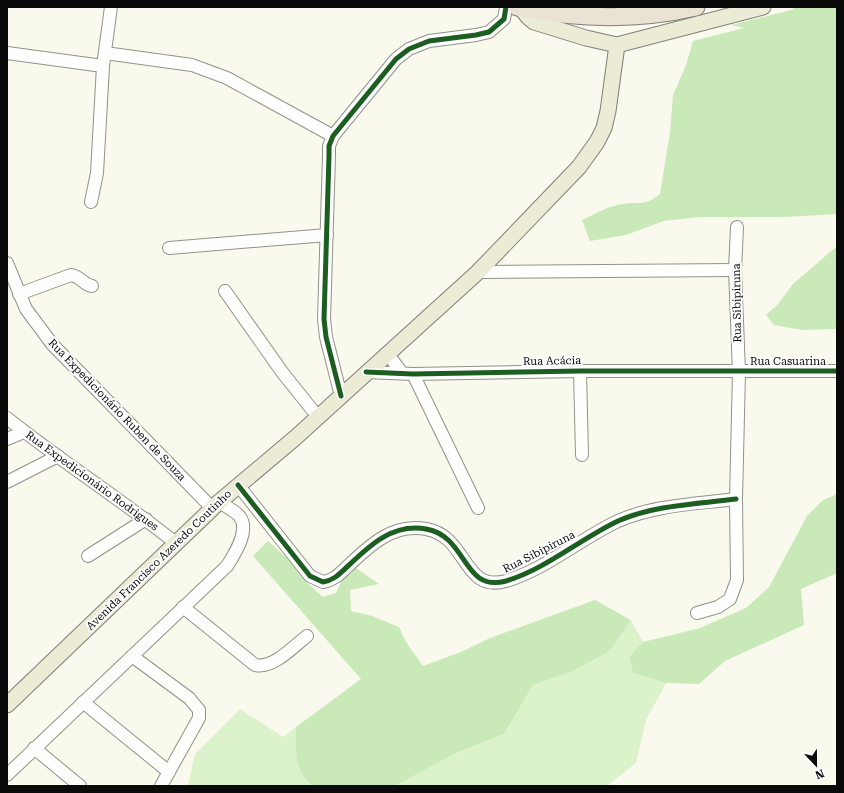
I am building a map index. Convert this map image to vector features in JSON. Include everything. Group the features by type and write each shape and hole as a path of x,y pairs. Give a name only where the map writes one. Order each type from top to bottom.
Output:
{"highway":[{"path":"514,7 563,15 601,17 634,17 671,13 696,7"}],"main road":[{"path":"514,7 534,22 586,38 617,45 763,7"},
{"name":"Avenida Francisco Azeredo Coutinho","path":"7,705 238,485 318,417 478,272 579,167 598,142 608,110 617,45"}],"street":[{"path":"91,202 98,158 103,66 111,7"},
{"path":"341,396 324,328 329,146 333,136 402,55 419,44 489,32 504,19 514,7"},
{"path":"7,53 103,66"},
{"path":"105,53 206,68 333,136"},
{"name":"Rua Sibipiruna","path":"698,613 718,608 730,599 738,580 736,499 739,372 735,270 737,227"},
{"path":"169,248 327,235"},
{"name":"Rua Expedicionário Ruben de Souza","path":"7,263 26,309 57,350 216,506 241,518 242,533 235,553 227,566 183,607"},
{"path":"478,272 735,270"},
{"path":"19,294 71,275 92,286"},
{"path":"225,291 282,372 318,417"},
{"path":"387,354 407,373 478,508"},
{"path":"580,371 582,455"},
{"name":"Rua Casuarina","path":"739,372 837,371"},
{"name":"Rua Acácia","path":"366,372 739,372"},
{"name":"Rua Expedicionário Rodrigues","path":"7,418 24,432 146,519 177,544"},
{"path":"7,439 24,432"},
{"path":"7,482 58,456"},
{"name":"Rua Sibipiruna","path":"238,485 310,576 323,582 336,577 371,544 390,533 402,530 426,529 445,536 453,543 476,576 483,581 495,583 510,579 534,569 618,522 634,515 664,508 736,499"},
{"path":"88,556 146,519"},
{"path":"7,775 183,607 255,665 261,666 271,663 307,636"},
{"path":"132,656 189,698 199,710 198,718 161,786"},
{"path":"83,702 169,772"},
{"path":"34,748 80,786"}],"green space":[{"path":"796,7 837,7 837,214 786,217 700,217 664,221 626,235 590,241 582,220 612,206 650,201 660,194 670,132 673,95 686,65 693,41 744,28 731,25 791,10"},
{"path":"837,246 837,329 802,330 774,325 766,315 778,304 793,284"},
{"path":"837,494 837,573 801,589 804,625 725,661 699,684 666,683 633,673 629,657 643,642 700,628 746,608 769,587 807,516 823,500"},
{"path":"268,541 288,559 304,580 323,597 336,593 345,573 353,566 379,584 350,590 351,611 372,616 399,627 406,642 423,666 461,652 490,638 595,600 631,620 610,651 573,671 533,685 504,734 456,753 395,786 313,786 302,774 299,767 296,751 296,727 361,679 253,556"},
{"path":"631,620 643,642 629,657 633,673 666,683 646,720 636,763 607,786 395,786 456,753 504,734 533,685 573,671 610,651"},
{"path":"240,709 283,737 296,727 296,751 299,767 302,774 313,786 188,786 195,754"}],"cycle path":[{"path":"341,396 326,337 324,319 329,146 333,136 396,59 409,49 429,41 489,32 504,19 506,7"},
{"path":"366,372 413,374 580,371 837,371"},
{"path":"238,485 310,576 323,582 331,580 337,576 374,543 383,537 403,529 426,529 440,534 450,542 472,572 481,579 492,582 506,581 535,569 604,528 632,516 661,508 736,499"}]}
